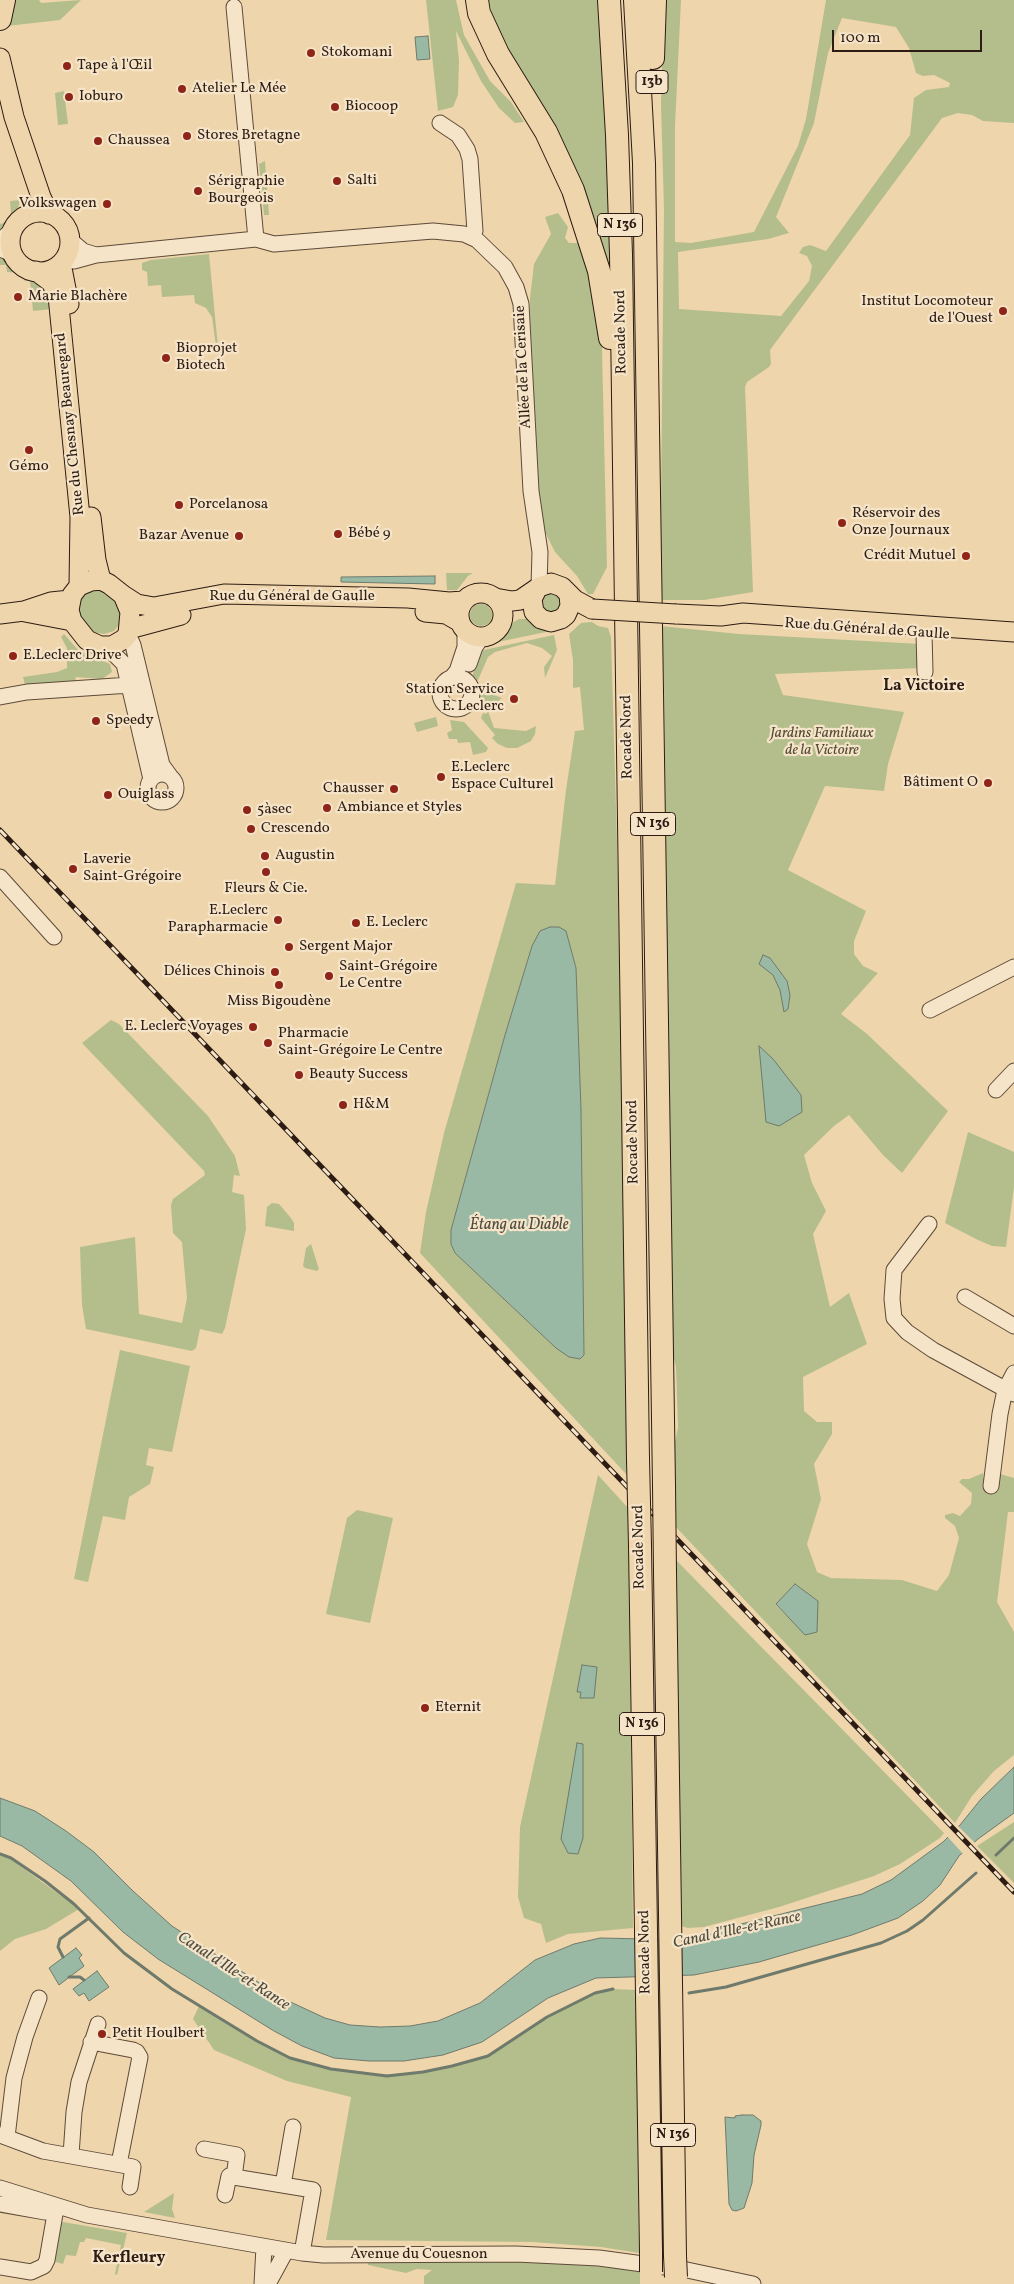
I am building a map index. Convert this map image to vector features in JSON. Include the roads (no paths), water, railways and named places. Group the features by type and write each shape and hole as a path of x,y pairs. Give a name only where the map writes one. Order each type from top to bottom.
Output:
{"highway":[{"path":"0,19 4,0"},
{"path":"477,0 480,13 498,54 546,132 573,190 585,222 599,271 609,329 613,361 615,437 624,451"},
{"path":"484,0 487,26"},
{"name":"Rocade Nord","path":"609,0 619,185 624,451 651,2270"},
{"name":"Rocade Nord","path":"635,0 644,163 676,2272"},
{"name":"13b","path":"644,163 650,145 655,0"}],"main road":[{"path":"0,58 14,117 41,197 49,214"},
{"path":"0,111 28,199 7,252 22,266 36,271 50,270 63,261 69,250 70,239 63,223 49,214 37,212 20,222"},
{"name":"Rue du Chesnay Beauregard","path":"63,261 73,326 93,542 101,580"},
{"name":"Rue du Chesnay Beauregard","path":"36,271 51,282 58,296 80,517 74,593"},
{"path":"0,614 24,612 74,593 91,580 101,580 123,595 130,612 129,631 118,643 100,646 87,640 72,621 69,610 74,593"},
{"path":"537,616 532,603 550,589 570,606 566,615"},
{"name":"Rue du Général de Gaulle","path":"123,595 137,604 154,608 224,594 408,598 449,602 464,601 480,593 512,601 520,600 550,589 592,609"},
{"path":"464,601 460,611 469,630 495,632 501,624 503,612 495,598"},
{"name":"Rue du Général de Gaulle","path":"129,631 205,609 231,606 408,610 440,613 469,630"},
{"name":"Rue du Général de Gaulle","path":"501,624 516,615 537,616 551,622 561,619 566,615 592,609 721,616 744,622 925,637 1014,641"},
{"path":"24,612 72,621"},
{"name":"Rue du Général de Gaulle","path":"721,616 744,612 1014,632"}],"street":[{"path":"234,7 256,239"},
{"path":"440,124 463,141 470,159 475,231 471,236"},
{"path":"0,241 20,222"},
{"name":"Allée de la Cerisaie","path":"63,261 256,239 274,244 433,231 457,232 471,236 495,255 505,267 516,287 521,304 531,491 540,552 550,589"},
{"path":"70,239 83,251 96,256"},
{"path":"459,679 457,671 466,647 469,630"},
{"path":"100,646 112,652 124,664 151,779 148,787 150,794 156,800 163,801 172,797 176,790 175,782 162,765 129,631"},
{"path":"925,637 925,672"},
{"path":"0,697 27,692 130,685"},
{"path":"151,779 162,774 170,776"},
{"path":"0,877 54,936"},
{"path":"930,1010 1014,967"},
{"path":"996,1090 1014,1072"},
{"path":"929,1224 894,1270 892,1299 894,1318 907,1332 933,1350 1009,1392"},
{"path":"965,1297 1014,1326"},
{"path":"992,1486 1000,1414 1014,1374"},
{"path":"39,1998 25,2037 16,2071 4,2136 43,2151 133,2166 130,2187"},
{"path":"71,2155 77,2093 98,2024"},
{"path":"91,2042 133,2050 137,2052 140,2058 119,2164"},
{"path":"283,2185 289,2163 292,2127"},
{"path":"204,2150 238,2155 234,2177"},
{"path":"225,2195 229,2176 313,2190 302,2253"},
{"name":"Avenue du Couesnon","path":"0,2188 87,2215 286,2251 323,2255 516,2254 600,2258 687,2270 752,2284"},
{"name":"Avenue du Couesnon","path":"0,2204 54,2214 87,2215"},
{"path":"0,2267 31,2272 44,2266 47,2260 54,2214"},
{"path":"262,2284 264,2247"},
{"path":"268,2284 286,2251"}],"water":[{"path":"428,36 430,59 417,60 415,37"},
{"path":"435,576 435,584 341,582 341,577"},
{"name":"Étang au Diable","path":"550,927 559,927 566,931 576,968 581,1110 584,1355 580,1359 569,1357 556,1348 455,1253 451,1244 451,1230 505,1035 532,946 540,931"},
{"path":"763,955 770,958 787,981 790,995 788,1009 784,1012 780,990 773,975 759,964"},
{"path":"759,1046 773,1059 801,1095 802,1112 779,1126 766,1122"},
{"path":"795,1584 818,1601 817,1632 805,1635 776,1604"},
{"path":"582,1665 597,1667 594,1698 580,1698 581,1692 577,1692"},
{"path":"577,1743 583,1744 583,1838 578,1854 568,1853 561,1839"},
{"name":"Canal d'Ille-et-Rance","path":"1014,1767 1014,1813 978,1839 959,1856 940,1885 923,1901 898,1918 852,1935 759,1962 694,1975 596,1978 548,1998 482,2042 443,2055 404,2061 334,2058 302,2046 274,2031 158,1959 123,1932 71,1881 22,1846 0,1836 0,1798 35,1811 66,1831 94,1852 172,1926 284,1999 325,2018 350,2025 410,2026 438,2021 480,2003 535,1960 574,1944 600,1938 693,1940 741,1924 862,1894 891,1880 943,1842 981,1799"},
{"path":"76,1948 82,1955 79,1958 84,1966 59,1985 49,1968"},
{"path":"97,1971 109,1987 89,2001 84,1993 79,1996 73,1989"},
{"path":"753,2115 761,2121 761,2125 754,2155 752,2183 744,2208 736,2211 732,2210 729,2204 725,2117 735,2118 735,2116"}],"waterway":[{"path":"996,1855 1014,1838"},
{"path":"0,1854 11,1858 45,1881 74,1904 124,1953 172,1989 257,2041 290,2058 331,2069 387,2076 423,2072 488,2056 547,2017 595,1993 613,1989"},
{"path":"689,1993 726,1987 881,1943 907,1931 923,1920 976,1873"},
{"path":"63,1957 58,1947 60,1939 89,1918"},
{"path":"69,1977 80,1977 84,1980"}],"railway":[{"path":"0,830 1014,1892"}],"place":[{"name":"Stokomani","path":"311,53"},
{"name":"Tape à l'Œil","path":"67,66"},
{"name":"Atelier Le Mée","path":"182,89"},
{"name":"Ioburo","path":"69,97"},
{"name":"Biocoop","path":"335,107"},
{"name":"Stores Bretagne","path":"187,136"},
{"name":"Chaussea","path":"98,141"},
{"name":"Salti","path":"337,181"},
{"name":"Sérigraphie Bourgeois","path":"198,191"},
{"name":"Volkswagen","path":"107,204"},
{"name":"Marie Blachère","path":"18,297"},
{"name":"Institut Locomoteur de l'Ouest","path":"1003,311"},
{"name":"Bioprojet Biotech","path":"166,358"},
{"name":"Gémo","path":"29,450"},
{"name":"Porcelanosa","path":"179,505"},
{"name":"Réservoir des Onze Journaux","path":"842,523"},
{"name":"Bébé 9","path":"338,534"},
{"name":"Bazar Avenue","path":"239,536"},
{"name":"Crédit Mutuel","path":"966,556"},
{"name":"E.Leclerc Drive","path":"13,656"},
{"name":"Station Service E. Leclerc","path":"514,699"},
{"name":"Speedy","path":"96,721"},
{"name":"E.Leclerc Espace Culturel","path":"441,777"},
{"name":"Bâtiment O","path":"988,783"},
{"name":"Chausser","path":"394,789"},
{"name":"Ouiglass","path":"108,795"},
{"name":"Ambiance et Styles","path":"327,808"},
{"name":"5àsec","path":"247,810"},
{"name":"Crescendo","path":"251,829"},
{"name":"Augustin","path":"265,856"},
{"name":"Laverie Saint-Grégoire","path":"73,869"},
{"name":"Fleurs & Cie.","path":"266,872"},
{"name":"E.Leclerc Parapharmacie","path":"278,920"},
{"name":"E. Leclerc","path":"356,923"},
{"name":"Sergent Major","path":"289,947"},
{"name":"Délices Chinois","path":"275,972"},
{"name":"Saint-Grégoire Le Centre","path":"329,976"},
{"name":"Miss Bigoudène","path":"279,985"},
{"name":"E. Leclerc Voyages","path":"253,1027"},
{"name":"Pharmacie Saint-Grégoire Le Centre","path":"268,1043"},
{"name":"Beauty Success","path":"299,1075"},
{"name":"H&M","path":"343,1105"},
{"name":"Eternit","path":"425,1708"},
{"name":"Petit Houlbert","path":"102,2034"}],"district":[{"name":"La Victoire","path":"924,687"},
{"name":"Kerfleury","path":"129,2259"}],"park label":[{"name":"Jardins Familiaux de la Victoire","path":"822,742"}]}
